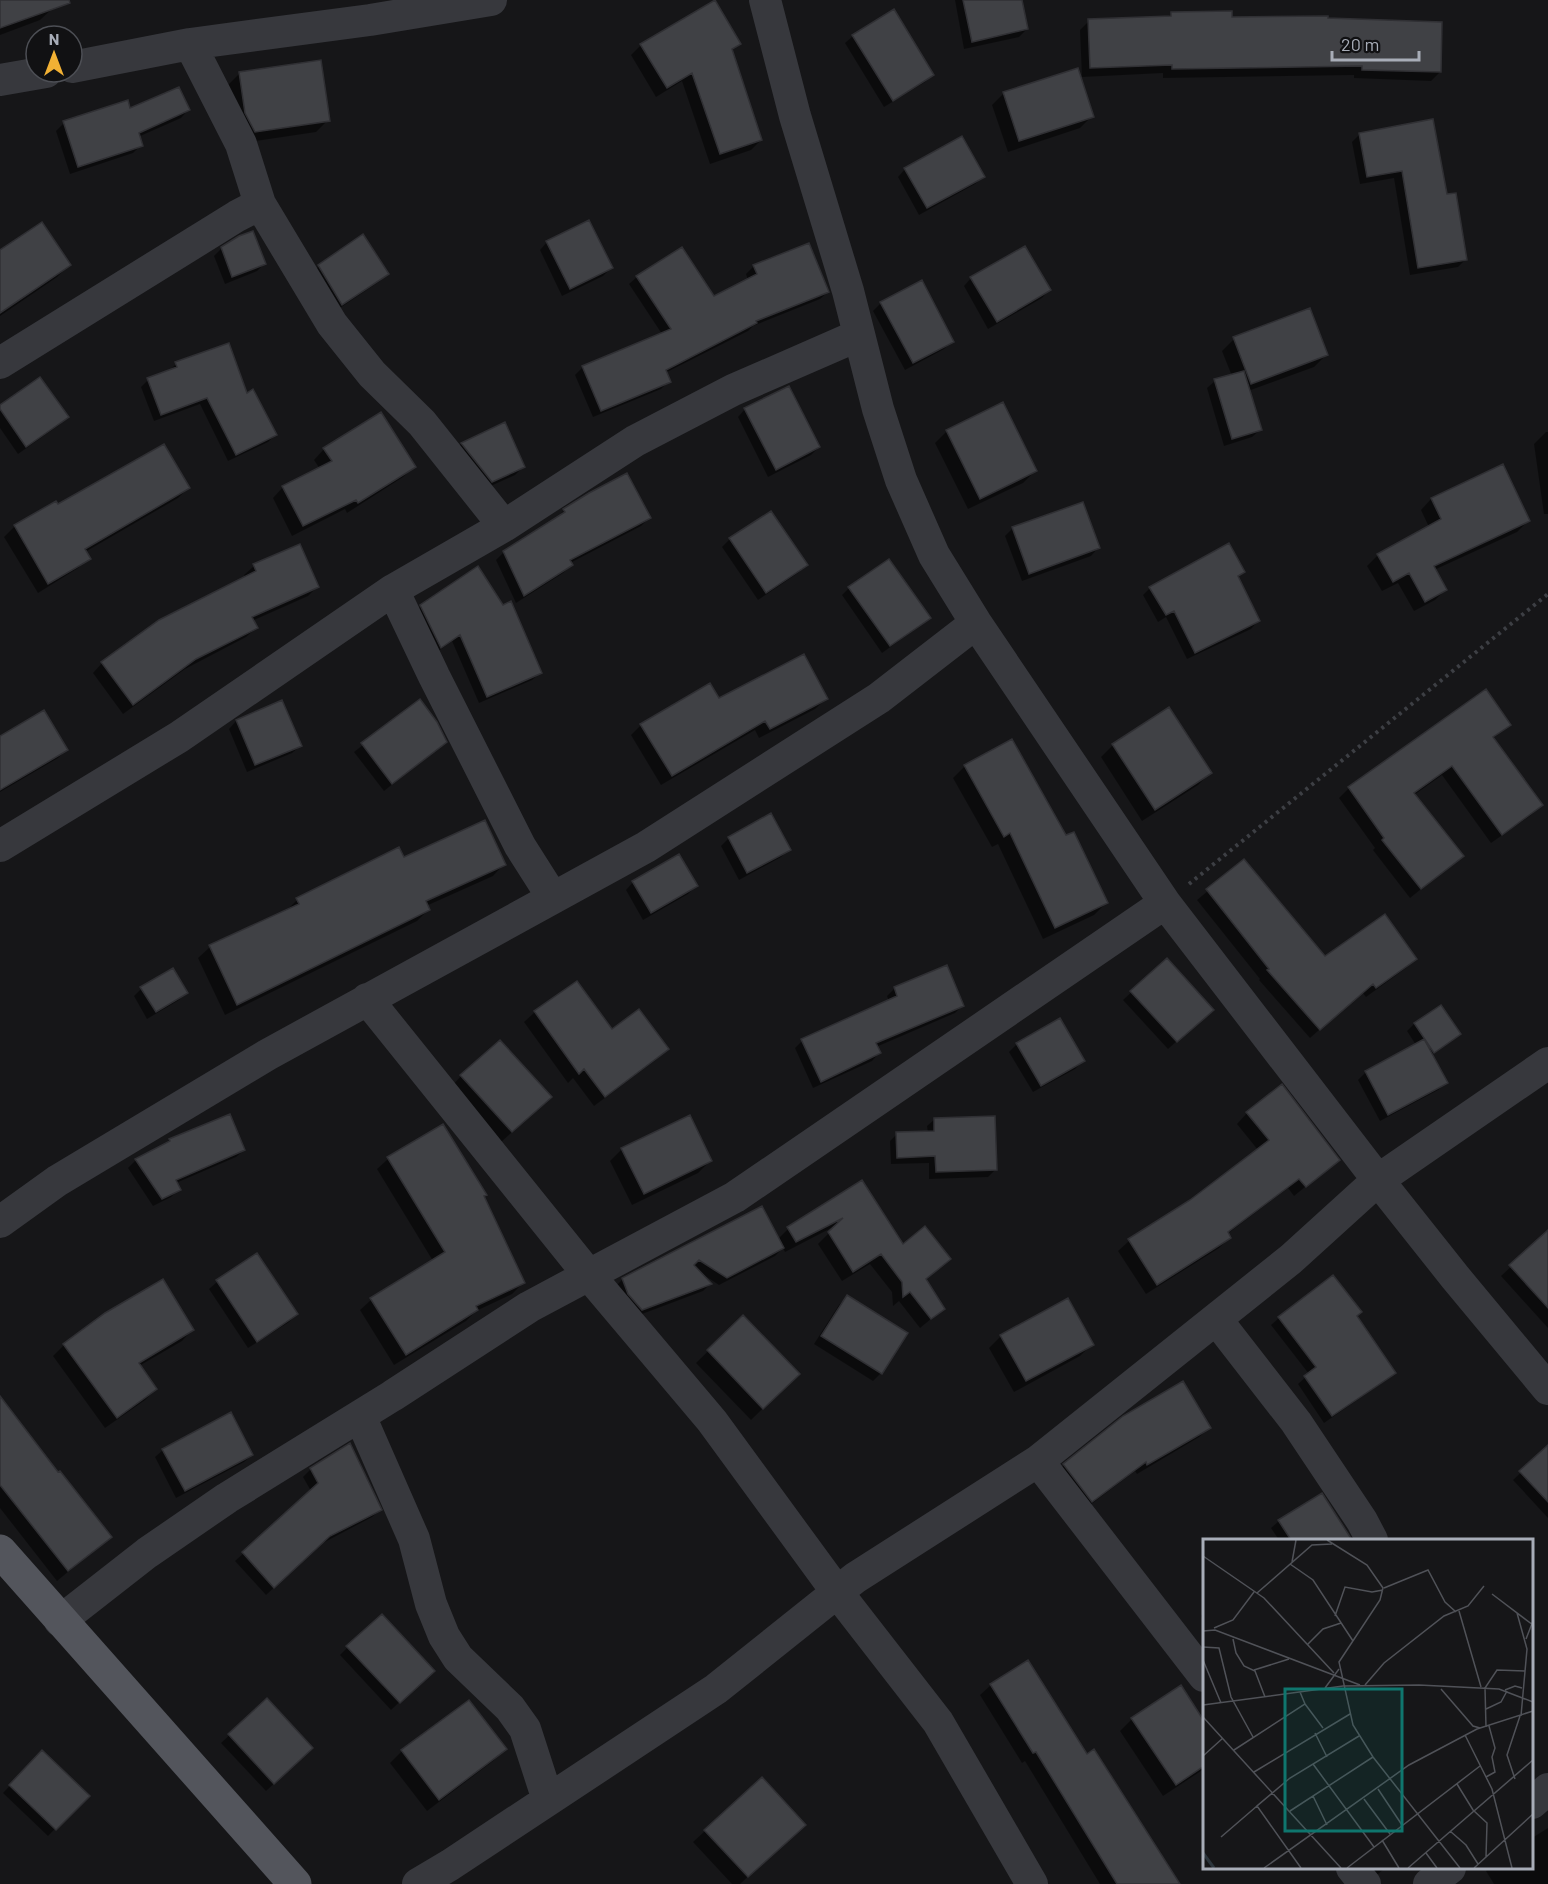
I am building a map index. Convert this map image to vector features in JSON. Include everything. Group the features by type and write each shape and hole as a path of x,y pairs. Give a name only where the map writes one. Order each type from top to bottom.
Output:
{"main road":[{"path":"0,1551 295,1884"}],"street":[{"path":"84,66 190,44 370,20 491,0"},
{"path":"765,0 795,116 848,291 878,409 901,480 934,555 976,623 1165,903 1378,1180 1548,1389"},
{"path":"190,44 241,144 260,204 332,324 372,374 422,423 504,526"},
{"path":"0,80 24,76"},
{"path":"0,363 227,222 260,204"},
{"path":"0,846 179,737 393,590 504,526 635,441 733,390 859,335"},
{"path":"393,590 520,846 553,898"},
{"path":"0,1222 57,1180 267,1055 646,847 879,698 976,623"},
{"path":"60,1621 147,1553 227,1498 529,1307 735,1197 1165,903"},
{"path":"367,999 588,1274 712,1420 837,1592 938,1722 1032,1884"},
{"path":"418,1884 716,1689 855,1578 1038,1461 1291,1259 1378,1180 1548,1063"},
{"path":"1216,1319 1296,1422 1371,1539"},
{"path":"360,1416 414,1539 431,1604 444,1636 458,1658 510,1708 525,1729 548,1800"},
{"path":"1038,1461 1203,1675"},
{"path":"1353,1869 1365,1884"},
{"path":"1429,1884 1449,1869"}],"path":[{"path":"1165,903 1548,594"}],"building":[{"path":"0,0 69,0 70,3 0,28"},
{"path":"715,0 741,44 732,49 762,140 720,154 692,73 667,88 640,44"},
{"path":"963,0 1022,0 1028,29 972,42"},
{"path":"894,9 934,75 893,101 852,35"},
{"path":"1232,11 1232,17 1328,16 1328,18 1442,22 1441,72 1362,70 1362,66 1172,69 1172,65 1090,68 1088,19 1171,16 1171,12"},
{"path":"321,60 330,121 255,132 245,113 239,72"},
{"path":"1078,68 1094,117 1019,141 1003,92"},
{"path":"179,87 190,110 139,133 143,146 78,167 63,121 128,100 130,108"},
{"path":"1433,119 1447,194 1456,193 1467,260 1418,268 1402,171 1367,177 1359,133"},
{"path":"962,136 985,177 927,208 904,168"},
{"path":"589,220 613,268 570,289 546,241"},
{"path":"42,222 71,265 0,313 0,250"},
{"path":"253,231 266,264 232,277 221,247"},
{"path":"363,234 389,274 342,305 318,265"},
{"path":"809,243 829,292 756,321 757,323 666,370 671,382 601,411 582,366 671,329 636,276 682,247 714,296 757,274 753,265"},
{"path":"1025,246 1051,290 997,322 970,277"},
{"path":"922,280 954,342 913,363 880,302"},
{"path":"1310,308 1328,355 1251,384 1233,337"},
{"path":"229,343 247,393 253,389 277,435 236,455 207,398 161,415 147,378 177,367 175,362"},
{"path":"1244,371 1262,430 1232,439 1214,379"},
{"path":"40,377 69,417 26,447 0,409 0,405"},
{"path":"789,386 820,447 776,470 744,408"},
{"path":"1003,402 1037,471 980,499 946,430"},
{"path":"381,412 416,467 358,503 356,500 303,526 282,486 332,461 323,448"},
{"path":"505,422 525,467 492,482 461,443"},
{"path":"164,444 190,488 85,549 91,559 48,584 14,525 56,501 58,504"},
{"path":"1503,464 1530,521 1434,566 1447,590 1425,602 1409,573 1393,582 1377,554 1441,519 1431,498"},
{"path":"627,473 651,518 570,560 573,565 524,596 503,551 565,512 563,509"},
{"path":"1083,502 1100,548 1029,574 1012,527"},
{"path":"771,511 808,565 766,593 729,538"},
{"path":"1229,543 1245,572 1238,576 1260,621 1195,653 1174,611 1166,615 1149,587"},
{"path":"300,544 319,587 252,617 258,628 196,659 133,705 101,662 159,620 256,571 253,564"},
{"path":"889,559 931,618 890,646 848,587"},
{"path":"478,566 503,605 511,601 542,673 487,697 460,635 441,648 420,605"},
{"path":"804,654 828,699 770,729 765,721 672,776 640,724 710,683 719,698"},
{"path":"1486,689 1511,725 1493,737 1543,805 1502,835 1452,766 1414,793 1464,856 1421,889 1382,840 1384,838 1348,787"},
{"path":"420,699 437,722 447,742 392,784 361,743"},
{"path":"282,700 302,746 255,765 236,720"},
{"path":"1169,707 1212,773 1155,810 1112,744"},
{"path":"44,710 68,750 0,790 0,736"},
{"path":"1012,739 1066,835 1074,832 1108,903 1055,928 1010,833 1004,837 964,765"},
{"path":"771,813 791,850 747,873 728,837"},
{"path":"485,820 506,865 426,901 430,910 237,1005 209,945 299,904 296,898 399,847 404,857"},
{"path":"679,854 698,886 651,913 632,881"},
{"path":"1244,859 1325,956 1385,914 1417,959 1376,988 1373,984 1320,1030 1267,970 1269,969 1206,889"},
{"path":"1167,958 1214,1010 1177,1042 1130,991"},
{"path":"947,965 964,1006 876,1043 881,1053 821,1082 801,1039 897,996 894,987"},
{"path":"173,968 188,993 156,1012 140,987"},
{"path":"577,981 612,1029 639,1009 669,1049 605,1097 584,1069 579,1074 534,1011"},
{"path":"1441,1005 1461,1034 1434,1053 1414,1023"},
{"path":"1060,1018 1085,1061 1041,1086 1016,1043"},
{"path":"1424,1039 1448,1083 1388,1115 1365,1071"},
{"path":"500,1040 552,1097 512,1132 460,1075"},
{"path":"1282,1084 1340,1160 1306,1187 1299,1179 1228,1232 1231,1238 1157,1285 1128,1239 1190,1200 1269,1140 1246,1112"},
{"path":"230,1114 245,1150 176,1180 181,1190 162,1199 135,1159 170,1141 169,1139"},
{"path":"690,1115 712,1161 644,1194 621,1148"},
{"path":"995,1116 997,1170 936,1172 935,1156 897,1158 896,1132 934,1131 934,1118"},
{"path":"443,1124 487,1195 484,1196 525,1283 476,1306 478,1310 406,1355 370,1298 445,1252 387,1157"},
{"path":"862,1180 903,1244 925,1226 951,1259 926,1279 945,1309 931,1319 910,1292 903,1297 902,1282 881,1254 853,1272 828,1232 843,1218 796,1242 787,1227"},
{"path":"762,1206 784,1248 727,1278 699,1260 694,1265 712,1284 642,1310 628,1294 622,1278"},
{"path":"1548,1230 1548,1308 1509,1265"},
{"path":"257,1253 298,1314 257,1342 216,1280"},
{"path":"1333,1275 1362,1312 1357,1316 1396,1373 1332,1416 1304,1376 1316,1367 1278,1317"},
{"path":"163,1279 194,1330 139,1363 157,1389 117,1418 63,1344 105,1313"},
{"path":"847,1295 908,1333 882,1374 821,1336"},
{"path":"1068,1298 1094,1345 1026,1381 1000,1335"},
{"path":"743,1315 800,1374 763,1409 707,1350"},
{"path":"1183,1381 1211,1428 1147,1465 1146,1462 1092,1502 1063,1464 1123,1416"},
{"path":"0,1396 58,1472 60,1471 112,1537 68,1571 0,1485"},
{"path":"231,1412 253,1455 185,1491 162,1449"},
{"path":"350,1443 382,1510 330,1536 274,1588 242,1552 318,1483 310,1468"},
{"path":"1548,1445 1548,1502 1519,1471"},
{"path":"1322,1493 1351,1539 1290,1539 1278,1520"},
{"path":"382,1614 435,1671 400,1703 346,1646"},
{"path":"1028,1660 1087,1754 1094,1749 1180,1884 1117,1884 1036,1752 1033,1753 990,1684"},
{"path":"1181,1685 1203,1719 1203,1767 1176,1785 1131,1718"},
{"path":"267,1698 313,1748 274,1784 228,1734"},
{"path":"469,1700 507,1749 439,1800 401,1750"},
{"path":"42,1750 90,1796 56,1830 9,1785"},
{"path":"762,1777 806,1825 748,1877 704,1830"}]}
